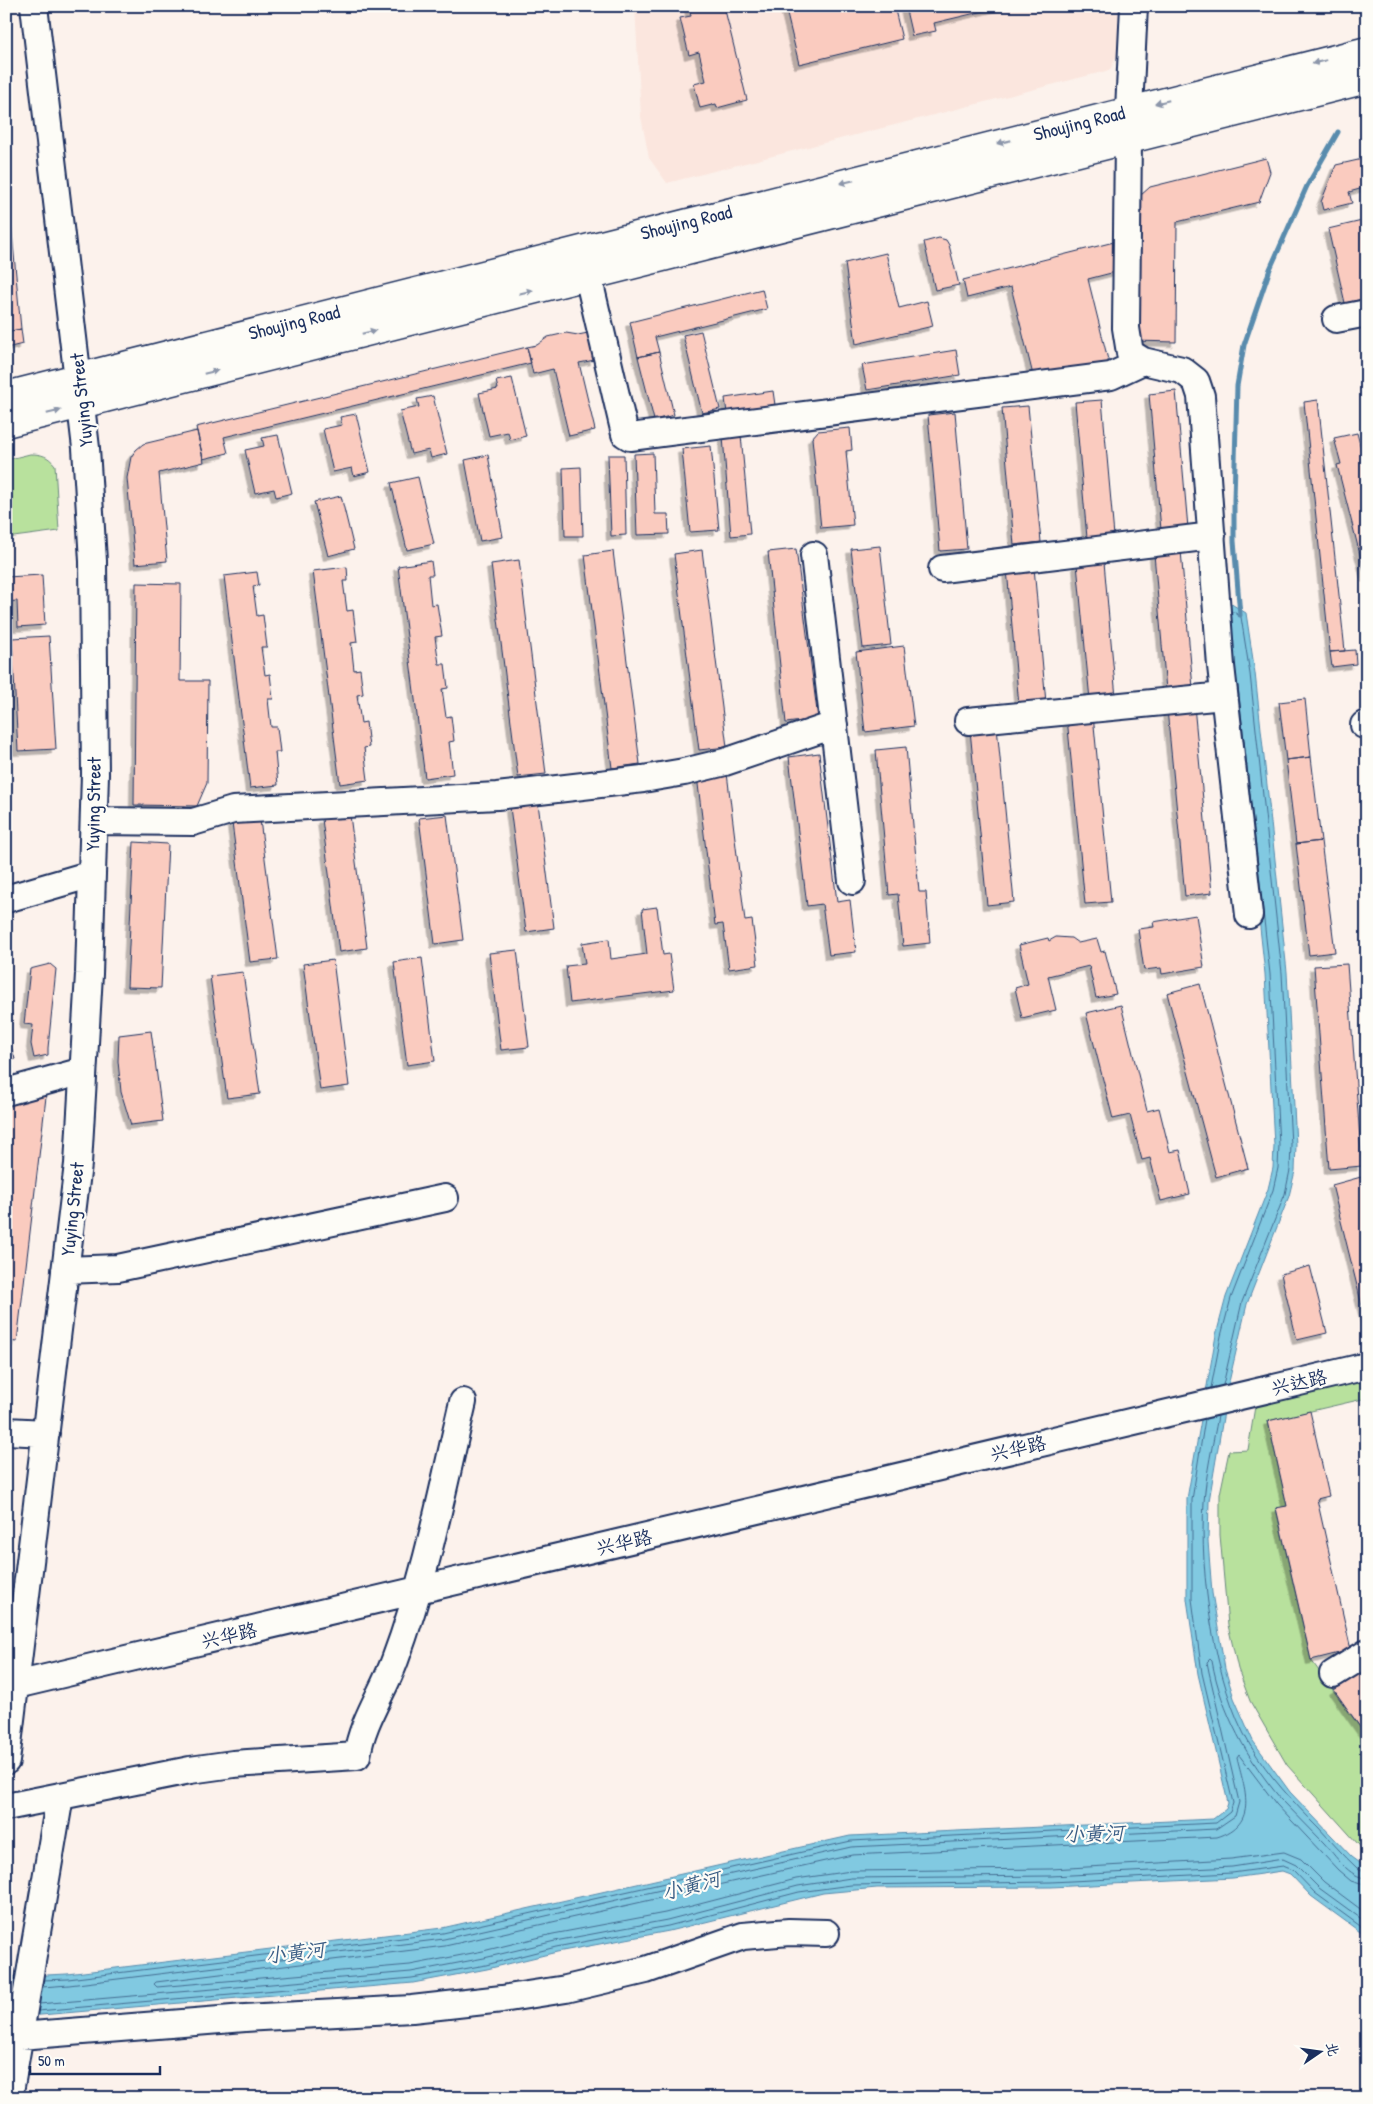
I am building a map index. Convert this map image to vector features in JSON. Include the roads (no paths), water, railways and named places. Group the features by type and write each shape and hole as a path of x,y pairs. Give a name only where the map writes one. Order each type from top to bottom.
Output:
{"main road":[{"name":"Shoujing Road","path":"6,396 1367,50"},
{"name":"Shoujing Road","path":"6,424 1367,79"}],"street":[{"name":"Yuying Street","path":"7,1756 78,1164 89,974 94,821 93,560 86,448 34,6"},
{"path":"1129,110 1134,6"},
{"path":"1128,139 1126,328 1130,353 1143,361 1182,370 1196,381 1201,396 1224,696 1249,915"},
{"path":"588,276 625,434 630,437 1112,376 1143,361"},
{"path":"1336,319 1367,313"},
{"path":"942,569 1212,536"},
{"path":"814,555 852,881"},
{"path":"968,721 1224,696"},
{"path":"94,821 193,822 233,810 497,796 643,779 725,762 834,725"},
{"path":"6,899 92,874"},
{"path":"6,1092 83,1072"},
{"path":"65,1270 118,1268 445,1198"},
{"name":"兴达路","path":"1231,1398 1367,1366"},
{"name":"兴华路","path":"16,1685 1231,1398"},
{"path":"6,1807 190,1770 232,1764 358,1756 364,1728 395,1661 417,1591 464,1402"},
{"path":"6,1431 46,1434"},
{"path":"1333,1674 1367,1653"},
{"path":"9,2098 60,1796"},
{"path":"20,2033 412,2009 502,1999 566,1989 646,1970 743,1936 788,1932 826,1933"}],"water":[{"name":"小黄河","path":"1225,600 1246,613 1255,673 1287,972 1296,1145 1295,1171 1289,1196 1247,1304 1229,1382 1209,1501 1208,1541 1212,1593 1225,1669 1234,1698 1253,1741 1290,1792 1352,1857 1367,1868 1367,1937 1311,1896 1290,1874 1282,1871 1233,1878 1051,1887 877,1888 823,1893 669,1931 557,1952 487,1969 413,1983 6,2018 6,1977 67,1974 442,1928 850,1836 1213,1819 1226,1809 1228,1803 1198,1674 1187,1599 1187,1499 1216,1335 1226,1297 1268,1189 1273,1168 1274,1145 1265,974"}],"waterway":[{"path":"1240,615 1234,541 1234,500 1237,386 1244,345 1270,269 1307,186 1338,132"}]}
